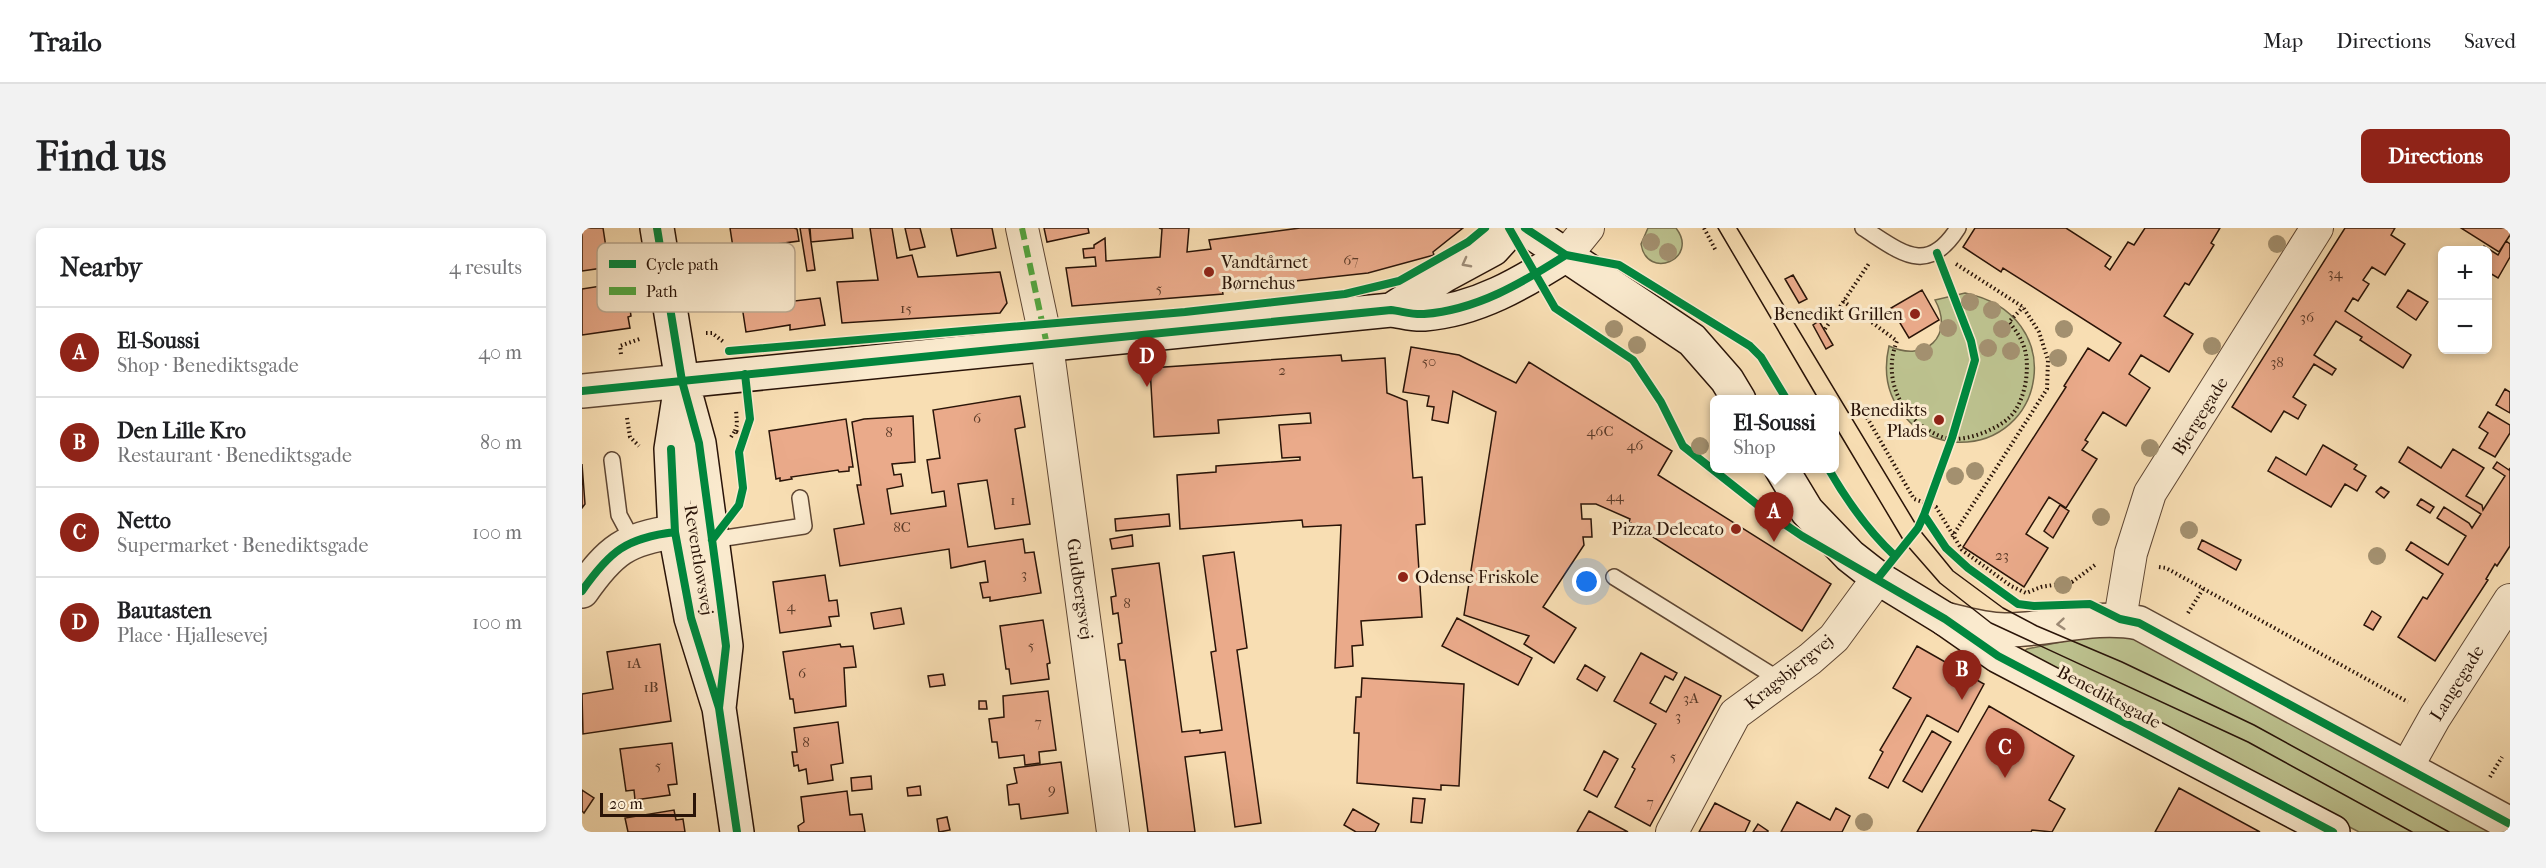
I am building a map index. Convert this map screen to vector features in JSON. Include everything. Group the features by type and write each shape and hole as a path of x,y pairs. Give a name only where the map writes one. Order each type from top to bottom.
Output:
{"main road":[{"path":"657,228 659,243"},
{"path":"1391,310 1445,275 1493,249 1512,228"},
{"path":"1525,228 1692,340 1727,380 1736,395"},
{"path":"582,390 1391,310 1422,315 1470,305 1515,287 1566,255"},
{"path":"671,312 682,381"},
{"name":"Reventlowsvej","path":"682,381 671,449 675,532 692,618 719,708 737,832"},
{"name":"Reventlowsvej","path":"682,381 699,443 726,646 719,708"},
{"name":"Benediktsgade","path":"1784,473 1807,511 1850,556 1878,578 1945,619 1998,656 2333,832"},
{"path":"582,591 603,561 633,541 675,532"},
{"name":"Benediktsgade","path":"1945,619 1976,627 2005,630 2120,619 2139,623 2510,824"}],"street":[{"name":"Guldbergsvej","path":"1022,228 1047,345 1113,832"},
{"path":"1566,255 1588,228"},
{"name":"Bjergegade","path":"2120,619 2131,553 2150,493 2318,228"},
{"name":"Kragsbjergvej","path":"1672,832 1735,714 1834,638 1878,578"},
{"name":"Langegade","path":"2406,767 2435,717 2510,600"}],"lane":[{"path":"1863,228 1905,254 1917,256 1937,253 1959,228"},
{"path":"1884,241 1893,228"},
{"path":"612,459 619,514 633,541"},
{"path":"712,540 804,526 800,498"},
{"path":"1614,577 1780,680"}],"path":[{"path":"1704,228 1716,250"},
{"path":"1825,328 1884,241"},
{"path":"1858,402 1914,499 1936,507 1952,537 2047,389 2048,360 2038,332 2023,307 1937,253"},
{"path":"1843,301 1897,341 1891,370 1896,394 1912,418 1942,437 1952,438 1966,438 1991,430 2010,417 2024,394 2028,366 2022,338 2009,322 2023,307"},
{"path":"742,444 747,428"},
{"path":"1948,449 1955,428"},
{"path":"1924,515 1932,493"},
{"path":"1954,554 1961,561"}],"green space":[{"path":"1648,228 1676,228 1682,239 1682,249 1670,262 1652,261 1645,255 1641,244"},
{"path":"1965,293 1999,306 2021,326 2032,351 2034,378 2026,403 2009,424 1985,438 1954,442 1928,434 1906,418 1894,402 1888,384 1886,365 1889,346 1914,351 1933,343 1939,335 1941,325 1940,313 1935,300"},
{"path":"2098,634 2131,636 2506,832 2359,832 2023,655 2027,649"}],"building":[{"path":"582,228 603,228 605,243 597,243 597,269 582,271"},
{"path":"730,228 794,228 797,229 799,241 784,243 732,243"},
{"path":"800,228 809,228 815,270 807,271"},
{"path":"810,228 852,228 853,238 811,242"},
{"path":"870,228 892,228 897,258 912,255 918,277 1000,272 1007,303 1000,313 842,323 837,282 878,280"},
{"path":"905,228 920,228 925,247 910,250"},
{"path":"951,228 992,228 996,248 957,256"},
{"path":"1044,228 1088,228 1089,233 1047,242"},
{"path":"1159,228 1189,228 1187,252 1211,249 1209,240 1300,228 1463,228 1433,252 1434,255 1368,273 1222,289 1223,294 1072,306 1066,268 1096,266 1095,257 1084,258 1083,249 1094,248 1094,245 1105,238 1106,261 1160,257 1162,229"},
{"path":"1975,228 2066,228 2111,257 2105,266 2110,270 2128,242 2134,245 2145,228 2220,228 2211,243 2214,245 2189,285 2185,283 2164,316 2193,334 2169,372 2141,355 2129,374 2150,388 2126,426 2103,412 2085,440 2088,442 2082,450 2097,459 2066,508 2049,497 2026,534 2048,548 2024,587 1963,547 2066,387 2064,386 2088,348 2109,361 2121,343 2003,268 2001,272 1963,247"},
{"path":"2345,228 2395,228 2391,235 2405,244 2385,275 2372,267 2363,280 2369,284 2358,301 2353,298 2345,311 2411,355 2403,368 2360,340 2362,337 2336,321 2314,355 2336,369 2332,375 2314,364 2293,397 2306,405 2298,419 2284,411 2271,432 2232,407"},
{"path":"2461,228 2510,228 2510,235 2499,252"},
{"path":"2506,241 2510,244 2510,257 2498,278 2492,274 2492,251 2498,255"},
{"path":"1793,275 1807,299 1799,303 1785,279"},
{"path":"597,287 597,312 630,312 631,316 628,317 630,328 582,335 582,289"},
{"name":"Benedikt Grillen","path":"1922,290 1939,320 1909,338 1891,308"},
{"path":"2408,290 2428,302 2416,320 2397,307"},
{"path":"820,298 825,325 790,330 790,325 746,332 743,312 795,312 795,301"},
{"path":"1819,321 1833,345 1826,349 1813,325"},
{"path":"1411,347 1459,355 1516,383 1529,362 1672,451 1658,475 1831,584 1802,631 1629,522 1630,519 1596,504 1581,504 1582,519 1591,519 1592,537 1583,537 1584,545 1543,607 1576,628 1554,663 1524,644 1529,636 1464,615 1496,412 1453,391 1448,423 1432,420 1434,407 1427,406 1429,396 1403,392"},
{"path":"1341,355 1342,361 1385,358 1387,393 1407,401 1413,478 1422,477 1425,524 1416,525 1422,617 1361,621 1363,645 1352,646 1353,666 1335,668 1341,525 1303,527 1302,520 1180,529 1177,475 1216,472 1216,466 1300,460 1300,457 1282,458 1279,425 1311,423 1310,413 1218,420 1219,433 1154,437 1150,368"},
{"path":"2505,389 2510,392 2510,413 2496,405"},
{"path":"1020,396 1025,427 1015,429 1030,524 995,529 987,480 958,484 968,547 1023,539 1025,553 1034,552 1041,593 990,601 990,597 983,598 980,583 988,582 985,561 951,568 949,549 840,566 834,529 864,524 857,485 861,485 852,422 864,419 913,416 915,462 892,464 894,475 901,474 903,486 887,489 891,514 946,506 944,491 932,493 927,460 940,458 933,410"},
{"path":"2488,412 2510,425 2510,433 2495,457 2479,448 2488,433 2479,427"},
{"path":"846,419 853,467 849,467 849,471 839,472 838,470 791,477 792,479 780,481 780,478 776,479 769,431"},
{"path":"2323,445 2357,465 2354,469 2366,476 2357,491 2345,484 2331,507 2268,471 2276,457 2306,475"},
{"path":"2408,447 2441,468 2453,449 2484,468 2466,496 2482,505 2483,510 2505,476 2493,468 2497,462 2509,470 2510,468 2510,546 2497,566 2495,564 2486,579 2488,580 2435,661 2398,637 2423,597 2427,599 2443,574 2406,550 2411,542 2448,565 2466,536 2437,518 2444,507 2469,523 2472,528 2481,514 2399,462"},
{"path":"582,464 585,504 582,508"},
{"path":"2381,487 2389,492 2384,498 2376,492"},
{"path":"2421,499 2434,507 2430,513 2417,505"},
{"path":"2060,505 2069,511 2053,538 2044,531"},
{"path":"1169,514 1170,526 1116,531 1115,519"},
{"path":"1132,535 1133,546 1112,549 1110,539"},
{"path":"2202,540 2241,560 2236,570 2198,549"},
{"path":"1234,552 1247,648 1237,650 1261,823 1235,827 1225,752 1185,757 1195,832 1148,832 1125,660 1120,660 1118,644 1122,643 1118,613 1113,614 1111,597 1116,596 1112,569 1159,563 1182,732 1200,730 1200,733 1222,730 1211,652 1216,651 1203,556"},
{"path":"825,575 829,601 837,600 839,616 829,617 831,626 780,633 773,582"},
{"path":"901,608 904,624 874,629 871,613"},
{"path":"2372,611 2381,617 2373,630 2364,625"},
{"path":"1457,618 1532,658 1518,685 1442,646"},
{"path":"1043,620 1050,663 1047,664 1049,679 1011,684 1009,669 1006,669 1000,626"},
{"path":"660,644 671,721 583,734 582,694 613,689 607,652"},
{"path":"840,644 841,647 853,646 856,667 844,668 846,706 795,713 793,699 790,699 783,652"},
{"path":"1917,646 1984,684 1958,732 1927,715 1888,788 1869,778 1883,752 1880,750 1911,698 1893,688"},
{"path":"1641,653 1677,673 1673,680 1665,676 1650,703 1666,712 1685,677 1721,696 1650,826 1615,807 1635,769 1632,767 1656,724 1614,701"},
{"path":"1585,665 1605,677 1597,691 1577,679"},
{"path":"943,674 945,685 930,687 928,676"},
{"path":"1362,678 1464,684 1459,786 1441,785 1441,790 1357,783 1359,733 1354,733 1356,697 1361,697"},
{"path":"1048,691 1056,750 1039,752 1040,763 1025,765 1024,755 999,758 997,742 992,742 989,719 1004,717 1003,696"},
{"path":"979,701 986,701 987,709 979,709"},
{"path":"1989,706 2074,756 2049,800 2065,809 2052,832 2032,830 2031,832 1917,832"},
{"path":"838,722 843,763 831,765 833,780 808,784 806,769 799,771 798,765 794,766 792,752 797,752 794,728"},
{"path":"1932,731 1951,742 1922,792 1903,781"},
{"path":"672,743 677,784 668,785 670,795 635,800 634,790 626,791 620,749"},
{"path":"1604,751 1618,759 1597,797 1584,790"},
{"path":"1061,762 1068,813 1021,819 1019,804 1009,805 1007,785 1017,783 1014,768"},
{"path":"871,776 872,789 852,791 851,778"},
{"path":"920,786 921,795 908,796 907,788"},
{"path":"2179,788 2260,832 2155,832"},
{"path":"582,790 594,798 584,813 582,811"},
{"path":"847,791 850,815 862,814 865,832 799,832 798,826 804,822 801,797"},
{"path":"1413,798 1425,799 1422,823 1411,822"},
{"path":"1797,802 1830,820 1836,808 1850,816 1842,832 1781,832"},
{"path":"1715,803 1750,821 1745,832 1699,832"},
{"path":"1353,809 1379,824 1375,832 1356,832 1344,825"},
{"path":"674,810 676,820 683,819 685,832 628,832 625,818"},
{"path":"1589,811 1628,832 1577,832"},
{"path":"947,817 950,830 939,832 937,819"},
{"path":"1758,824 1768,831 1768,832 1753,832"}],"tram line":[{"path":"1718,228 1816,395"},
{"path":"1737,228 1838,395"},
{"path":"1839,397 1918,528 1953,571 2003,608 2037,626 2122,662 2254,725 2449,832"},
{"path":"1839,432 1905,543 1940,583 1991,623 2248,742 2412,832"}],"marked path":[{"path":"1022,228 1047,345"}],"cycle path":[{"path":"657,228 659,243"},
{"path":"729,351 1185,312 1345,294 1399,281 1468,242 1485,228"},
{"path":"1509,228 1555,308 1633,360 1661,402 1683,446 1710,467"},
{"path":"1525,228 1566,255 1619,265 1750,346 1761,357 1784,395"},
{"path":"1878,578 1918,528 1924,515 1952,438 1975,360 1971,341 1937,253"},
{"path":"582,391 1391,310 1420,314 1444,311 1498,294 1566,255"},
{"path":"671,312 682,381 699,443 726,646 719,708"},
{"path":"712,540 739,505 743,488 739,452 750,419 745,374"},
{"path":"671,449 675,532 691,618 719,708 737,832"},
{"path":"1717,473 1802,536 1945,619 1998,656 2333,832"},
{"path":"1831,473 1858,515 1895,556"},
{"path":"1924,515 1946,548 1968,568 2018,604 2034,606 2090,604 2120,619 2139,623 2510,824"},
{"path":"582,591 601,566 621,549 644,538 675,532"}],"place":[{"name":"Vandtårnet Børnehus","path":"1209,272"},
{"name":"Benedikt Grillen","path":"1915,314"},
{"name":"Bautasten","path":"1147,387"},
{"name":"Benedikts Plads","path":"1939,420"},
{"name":"Pizza Delecato","path":"1736,529"},
{"name":"El-Soussi","path":"1774,542"},
{"name":"Odense Friskole","path":"1403,577"},
{"name":"Den Lille Kro","path":"1962,700"},
{"name":"Netto","path":"2005,778"}]}
